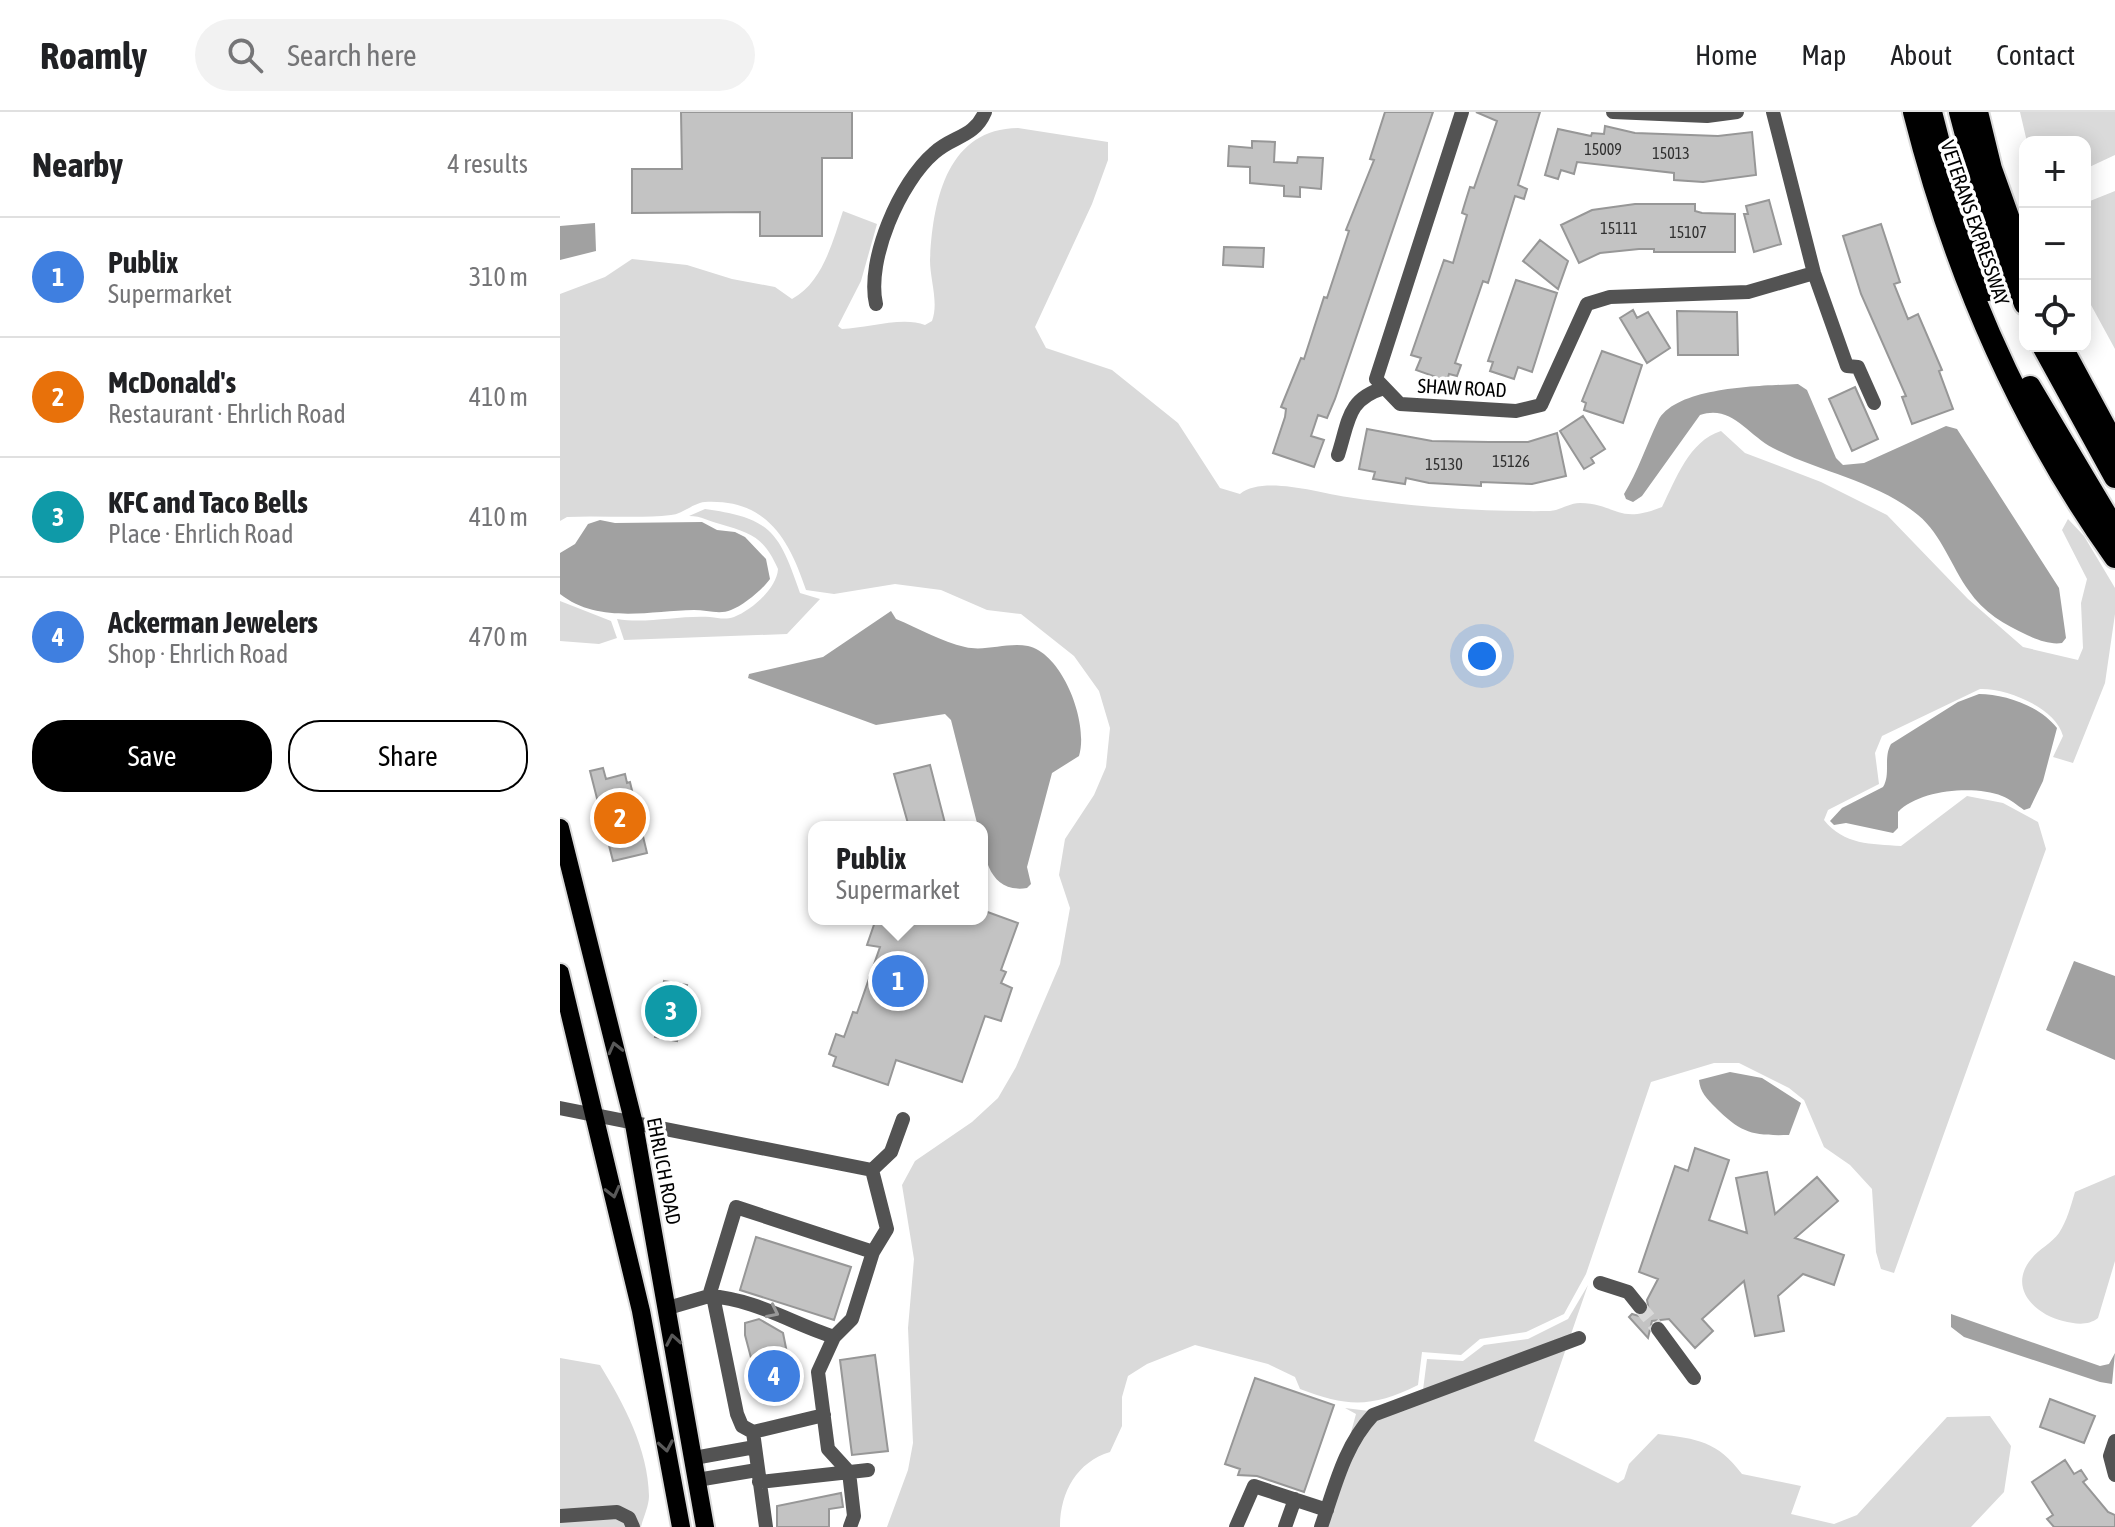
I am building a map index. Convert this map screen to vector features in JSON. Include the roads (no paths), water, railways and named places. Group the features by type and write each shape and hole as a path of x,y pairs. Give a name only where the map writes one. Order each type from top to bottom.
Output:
{"highway":[{"name":"VETERANS EXPRESSWAY","path":"1914,112 1955,250 1999,357 2039,438 2115,557"},
{"path":"1931,112 1977,265 2013,355 2056,435 2115,530"},
{"path":"1960,112 1981,188 2019,288"},
{"name":"VETERANS EXPRESSWAY","path":"1977,112 1991,169 2019,247"},
{"path":"2046,352 2115,477"},
{"path":"2064,352 2115,446"}],"main road":[{"name":"EHRLICH ROAD","path":"560,828 634,1124 705,1527"},
{"path":"560,973 641,1311 681,1527"}],"street":[{"path":"876,304 874,270 904,192 934,153 971,133 985,112"},
{"path":"1338,455 1353,407 1362,395 1384,388 1376,379 1462,112"},
{"path":"1613,112 1707,116 1737,112"},
{"path":"1773,112 1814,273 1847,366 1858,367 1874,403"},
{"name":"SHAW ROAD","path":"1384,388 1400,404 1516,411 1541,405 1587,304 1610,297 1748,292 1814,273"},
{"path":"560,1108 774,1148 872,1170"},
{"path":"872,1170 891,1152 903,1119"},
{"path":"850,1527 854,1516 849,1472 828,1449 818,1372 834,1337 852,1319 873,1252 887,1229 872,1170"},
{"path":"766,1527 754,1440 737,1414 711,1296 736,1207 873,1252"},
{"path":"1600,1283 1628,1292 1640,1307"},
{"path":"668,1308 711,1296 769,1309 797,1325 834,1337"},
{"path":"1658,1329 1694,1378"},
{"path":"1321,1527 1356,1433 1373,1415 1579,1338"},
{"path":"694,1458 824,1415"},
{"path":"2115,1441 2110,1456 2115,1475"},
{"path":"697,1480 868,1470"},
{"path":"1236,1527 1254,1486 1327,1510"},
{"path":"1285,1527 1295,1499"},
{"path":"560,1516 617,1512 629,1518 633,1527"}],"tunnel":[{"path":"1640,1307 1658,1329"}],"place":[{"name":"McDonald's","path":"620,818"},
{"name":"Publix","path":"898,981"},
{"name":"KFC and Taco Bells","path":"671,1011"},
{"name":"Ackerman Jewelers","path":"774,1376"}]}
